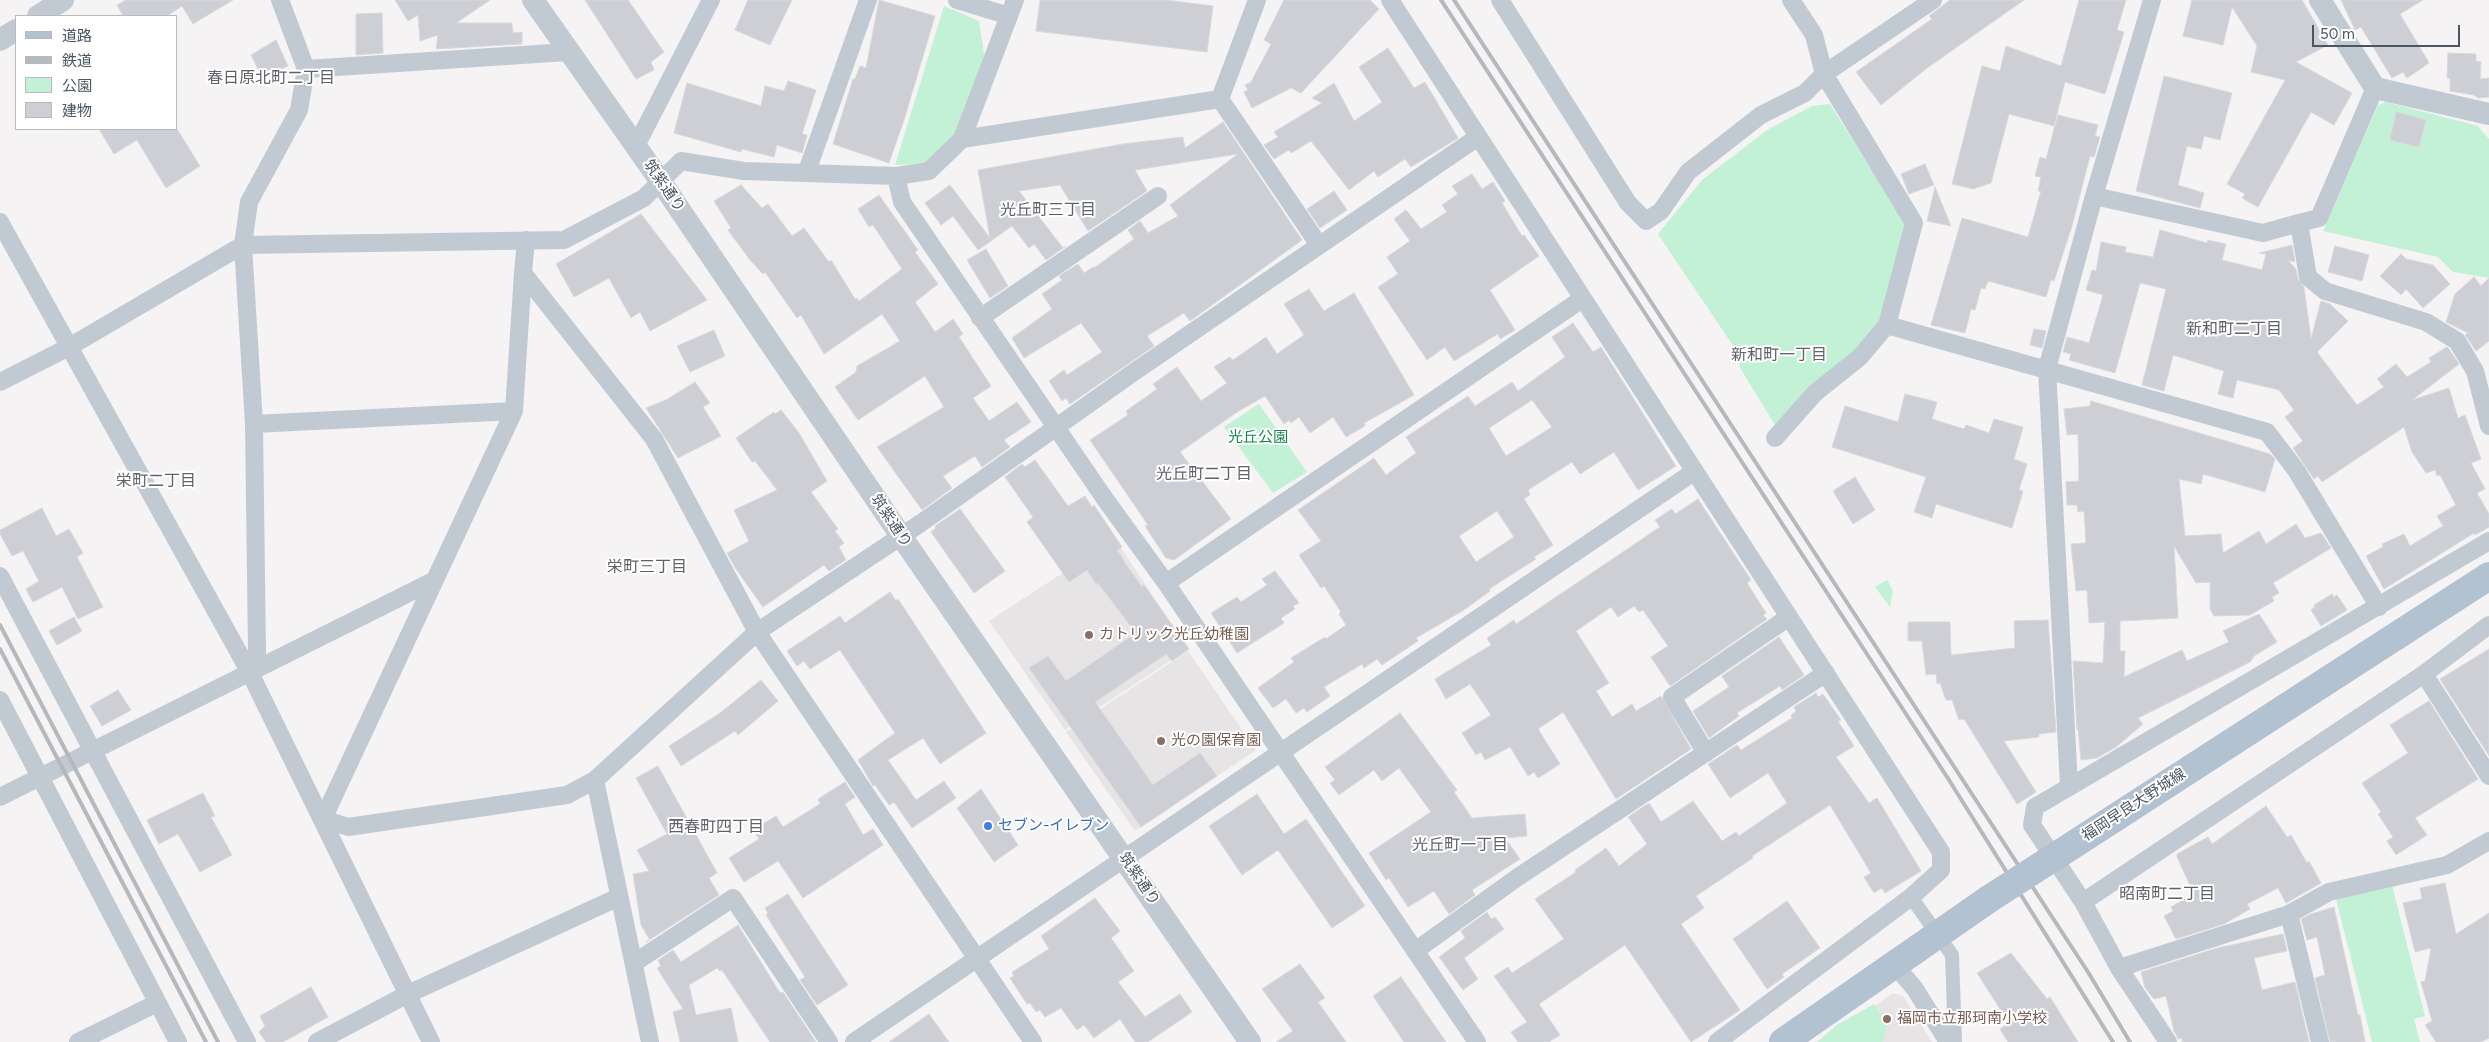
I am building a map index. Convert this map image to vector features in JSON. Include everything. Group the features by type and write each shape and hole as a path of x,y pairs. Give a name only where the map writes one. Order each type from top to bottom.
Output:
{"main road":[{"name":"福岡早良大野城線","path":"1783,1042 1989,899 2489,576"}],"street":[{"path":"40,15 63,0"},
{"path":"249,671 257,652 254,424 243,245 249,202 299,110 306,69 280,0"},
{"name":"筑紫通り","path":"533,0 661,182 901,536 1250,1042"},
{"path":"636,146 711,0"},
{"path":"807,171 868,0"},
{"path":"0,382 69,347 243,245 564,240 644,198 681,161 744,171 807,171 896,176 929,171 962,140 1012,8 957,0"},
{"path":"1220,99 1257,0"},
{"path":"1390,0 1941,852 1941,870 1911,897 1717,1042"},
{"path":"1500,0 1628,203 1646,221 1661,211 1688,172 1761,115 1806,93 1824,74 1933,0"},
{"path":"1775,438 1815,393 1860,357 1888,325 1914,223 1824,74 1814,35 1791,0"},
{"path":"2068,786 2048,369 2094,196 2152,0"},
{"path":"2320,0 2375,88 2489,114"},
{"path":"0,40 15,31"},
{"path":"306,69 568,52"},
{"path":"2094,196 2263,233 2318,218 2375,88"},
{"path":"962,140 1220,99"},
{"path":"1220,99 1318,245"},
{"path":"323,819 348,827 567,795 595,780 757,632 901,536 1058,428 1142,366 1478,137"},
{"path":"896,176 902,202 980,318 1166,583 1280,754 1477,1042"},
{"path":"980,318 1158,196"},
{"path":"0,222 249,671 431,1042"},
{"path":"2299,223 2308,277 2324,291 2426,322 2457,341 2475,371 2489,426"},
{"path":"323,819 514,412 526,240"},
{"path":"523,273 654,439 757,632 1033,1042"},
{"path":"1166,583 1582,299"},
{"path":"1888,325 2267,432 2296,470 2379,606"},
{"path":"254,424 514,412"},
{"path":"854,1042 976,957 1125,859 1695,471"},
{"path":"2168,1042 2119,968 2083,902 2032,825 2035,807 2489,541"},
{"path":"0,576 247,1042"},
{"path":"0,797 249,671 435,580"},
{"path":"1706,753 1672,697 1789,617"},
{"path":"2083,902 2424,674 2489,625"},
{"path":"1415,951 1518,877 1826,673"},
{"path":"2424,674 2489,776"},
{"path":"0,700 178,1042"},
{"path":"595,780 650,1042"},
{"path":"2119,968 2289,914 2330,892 2447,865 2489,841"},
{"path":"317,1042 408,994 619,897"},
{"path":"1911,897 1952,955 1955,1042"},
{"path":"634,963 733,898 830,1042"},
{"path":"2289,914 2320,1042"},
{"path":"1894,964 1914,989 1948,1042"},
{"path":"78,1042 157,1003"}],"shaded area":[{"name":"カトリック光丘幼稚園","path":"1115,539 1188,649 1065,730 989,621"},
{"name":"光の園保育園","path":"1188,651 1256,750 1135,831 1066,732"},
{"name":"福岡市立那珂南小学校","path":"1893,993 1903,996 1932,1042 1824,1042"}],"green space":[{"path":"944,6 979,21 985,61 959,137 929,163 895,165"},
{"path":"2386,102 2478,126 2489,139 2489,278 2453,272 2438,257 2323,231 2378,105"},
{"path":"1830,104 1905,223 1886,311 1862,347 1776,427 1739,366 1742,359 1658,234 1702,180 1767,130 1812,106"},
{"name":"光丘公園","path":"1259,404 1307,472 1273,493 1224,427"},
{"path":"1887,580 1893,591 1890,607 1875,587"},
{"path":"2392,885 2425,1016 2414,1019 2420,1042 2372,1042 2336,899"},
{"path":"1874,1004 1887,1025 1883,1042 1817,1042 1837,1025"}],"building":[{"path":"126,0 233,0 193,24 182,6 168,15 122,15 117,5"},
{"path":"395,0 490,0 456,23 512,23 513,33 522,32 522,44 436,49 438,35 420,41 418,15 408,21"},
{"path":"585,0 628,0 664,52 651,62 654,70 636,79"},
{"path":"748,0 792,0 770,45 735,30"},
{"path":"879,0 935,16 889,163 833,144 853,79 855,79 860,66 866,68"},
{"path":"1040,0 1166,0 1213,6 1207,52 1036,31"},
{"path":"1284,0 1370,0 1379,9 1301,93 1291,88 1252,108 1244,92 1248,90 1245,85 1251,82 1271,44 1264,40"},
{"path":"1950,0 2024,0 1927,68 1881,105 1856,72 1932,19 1929,16"},
{"path":"2079,0 2126,0 2117,30 2124,32 2105,94 2065,82 2054,126 2009,114 1991,183 1973,189 1952,184 1982,66 2000,71 2006,46 2061,66"},
{"path":"2192,0 2302,0 2328,45 2296,62 2352,93 2334,125 2311,112 2258,207 2242,198 2245,194 2227,184 2285,80 2251,72 2257,46 2232,7 2223,45 2183,36"},
{"path":"2341,0 2423,0 2400,14 2429,63 2407,78 2403,72 2392,78 2361,27 2355,30"},
{"path":"382,13 383,53 356,55 356,14"},
{"path":"276,40 288,66 262,77 251,55"},
{"path":"1388,48 1414,88 1425,82 1458,138 1411,167 1405,159 1378,177 1374,171 1349,190 1311,141 1291,153 1289,150 1274,159 1264,145 1278,137 1274,132 1322,103 1312,98 1334,83 1354,121 1382,102 1359,67"},
{"path":"2448,53 2476,54 2476,61 2481,62 2480,79 2489,78 2489,97 2478,98 2474,95 2450,91 2450,78 2447,78"},
{"path":"2164,76 2232,93 2220,140 2204,136 2201,149 2187,146 2178,185 2204,193 2200,208 2136,191"},
{"path":"788,81 816,90 802,134 807,135 802,153 777,145 774,157 742,149 741,152 674,133 687,83 761,106 765,86 784,91"},
{"path":"2396,112 2426,120 2419,147 2390,140"},
{"path":"2058,115 2098,125 2095,136 2100,137 2094,157 2090,156 2072,226 2054,281 2051,280 2046,297 1988,281 1985,289 1981,288 1975,310 1971,309 1965,333 1931,325 1962,218 2028,237 2041,191 2038,191 2041,177 2035,176 2040,157 2046,159"},
{"path":"1223,122 1302,240 1190,321 1184,313 1147,336 1154,346 1070,404 1066,398 1062,401 1049,381 1064,370 1067,375 1102,352 1081,323 1024,358 1012,338 1052,309 1042,294 1062,280 1059,276 1078,264 1084,273 1134,239 1128,230 1140,221 1148,233 1178,216 1170,205 1238,154 1135,170 1147,191 1088,231 1060,185 1019,191 1063,248 1066,246 1046,260 1034,244 1029,248 1012,226 978,250 953,216 941,225 925,203 950,185 990,238 978,170 1123,144 1183,137 1185,148"},
{"path":"100,130 178,130 200,166 166,188 137,140 114,154"},
{"path":"1925,164 1934,185 1909,194 1901,174"},
{"path":"1472,174 1482,189 1493,182 1505,201 1502,203 1522,236 1524,235 1539,256 1490,290 1515,330 1500,339 1498,334 1454,361 1445,347 1427,360 1378,287 1398,274 1387,257 1410,241 1394,219 1406,210 1421,229 1447,212 1442,205 1458,194 1452,186"},
{"path":"741,185 762,208 768,204 792,236 804,228 829,262 831,260 855,299 857,298 859,301 902,269 873,225 869,227 858,209 879,195 918,250 915,252 938,284 915,302 935,332 953,319 963,334 959,337 991,386 973,398 989,421 1017,402 1031,422 1004,440 1010,447 982,467 975,456 943,476 952,488 922,510 877,447 944,407 925,376 858,420 835,387 856,372 857,366 900,341 882,314 824,354 801,315 797,318 765,272 763,274 750,260 728,230 731,228 714,201"},
{"path":"1935,187 1951,226 1927,221"},
{"path":"1334,191 1347,210 1320,228 1307,209"},
{"path":"641,214 707,300 650,331 640,312 631,318 609,278 574,297 556,264"},
{"path":"2160,230 2207,243 2208,240 2226,244 2222,260 2262,270 2266,254 2259,253 2292,245 2295,262 2288,260 2296,269 2298,279 2304,287 2311,339 2321,301 2330,304 2348,321 2317,352 2357,405 2384,387 2377,379 2396,364 2407,377 2431,362 2429,358 2447,347 2459,364 2412,400 2449,388 2458,418 2465,415 2481,459 2471,463 2485,489 2477,493 2489,514 2489,527 2475,535 2474,533 2384,589 2366,556 2383,547 2382,544 2404,534 2410,546 2443,526 2437,516 2456,505 2440,475 2437,476 2435,470 2426,473 2412,452 2404,427 2322,482 2318,476 2314,479 2293,448 2303,441 2285,417 2294,410 2279,390 2237,380 2233,398 2218,394 2224,371 2173,355 2164,391 2142,385 2166,289 2140,283 2115,373 2069,360 2071,354 2063,352 2067,337 2089,343 2103,295 2086,290 2092,270 2096,271 2101,242 2126,247 2125,252 2153,257"},
{"path":"2335,246 2369,255 2362,281 2328,272"},
{"path":"986,249 1008,286 990,298 967,260"},
{"path":"2401,254 2406,259 2433,265 2450,284 2423,308 2406,289 2401,295 2380,276"},
{"path":"2474,277 2481,286 2489,278 2489,341 2476,351 2465,335 2468,333 2446,322 2455,294"},
{"path":"1309,289 1324,311 1354,293 1414,395 1364,423 1365,426 1346,437 1333,417 1310,433 1299,417 1291,423 1289,420 1284,424 1265,396 1237,412 1180,452 1231,519 1174,560 1166,558 1145,526 1148,525 1090,440 1128,415 1126,411 1157,389 1153,384 1177,367 1201,401 1227,383 1214,367 1230,357 1233,360 1266,337 1277,354 1304,335 1284,304"},
{"path":"1573,323 1593,352 1601,347 1676,466 1638,490 1614,452 1580,474 1572,462 1528,490 1530,495 1524,499 1553,545 1534,557 1536,559 1489,589 1490,591 1464,610 1416,638 1418,641 1382,665 1377,659 1364,668 1362,664 1324,687 1330,696 1307,712 1304,708 1296,713 1286,699 1273,708 1258,688 1294,662 1291,658 1325,637 1326,639 1346,625 1339,614 1341,612 1324,586 1321,588 1299,555 1321,541 1298,510 1374,458 1386,475 1416,453 1406,437 1468,396 1475,406 1512,382 1518,391 1565,357 1552,337","holes":["1532,400 1552,427 1506,456 1489,428","1497,511 1514,537 1476,562 1459,536"]},
{"path":"2034,329 2046,331 2042,348 2030,345"},
{"path":"714,330 725,356 690,372 677,346"},
{"path":"695,382 710,403 703,407 721,436 678,458 646,408 666,400"},
{"path":"1905,394 1937,402 1932,419 1964,429 1966,425 1989,433 1994,419 2023,427 2014,459 2027,464 2019,490 2023,491 2012,528 1936,504 1932,518 1914,512 1926,477 1832,447 1845,406 1898,422"},
{"path":"2091,401 2270,454 2275,459 2265,492 2203,474 2201,484 2179,479 2185,536 2221,534 2223,553 2259,531 2266,544 2296,524 2305,538 2321,533 2331,548 2273,583 2279,593 2272,597 2274,601 2250,615 2214,616 2210,609 2210,582 2196,583 2174,546 2178,618 2120,621 2120,651 2125,651 2124,677 2182,650 2187,661 2229,642 2223,631 2259,614 2277,642 2254,656 2250,662 2138,718 2143,724 2116,747 2097,758 2081,760 2077,730 2073,661 2103,663 2105,622 2089,623 2087,590 2076,591 2071,544 2086,543 2084,511 2078,512 2077,505 2067,505 2066,482 2079,481 2078,434 2067,435 2064,409 2090,406"},
{"path":"781,410 799,433 827,481 811,492 838,529 835,531 844,543 839,547 846,560 829,571 824,565 763,607 727,553 749,541 734,510 777,490 755,461 752,462 736,438 774,412 775,414"},
{"path":"1035,460 1068,506 1085,496 1092,507 1094,505 1122,547 1117,550 1127,566 1142,587 1144,585 1189,649 1172,661 1166,654 1095,702 1153,785 1200,753 1217,776 1141,827 1029,668 1048,656 1066,681 1136,633 1087,570 1069,582 1027,522 1033,517 1005,477 1022,464 1025,467"},
{"path":"1855,477 1875,510 1853,524 1833,491"},
{"path":"1698,499 1751,580 1747,583 1766,613 1763,615 1767,619 1670,686 1651,657 1668,646 1643,610 1639,612 1634,606 1618,617 1611,607 1576,631 1609,683 1596,691 1612,717 1632,704 1636,711 1661,696 1691,749 1616,799 1563,712 1538,729 1560,764 1538,778 1534,772 1528,776 1510,747 1485,760 1481,752 1476,755 1462,733 1491,715 1470,684 1446,699 1435,679 1491,645 1487,638 1514,620 1516,624 1660,527 1655,520 1672,509 1675,514"},
{"path":"42,508 56,536 69,529 83,553 77,557 103,607 78,619 62,587 33,602 26,589 39,581 23,551 12,556 0,534 0,530"},
{"path":"960,509 1005,571 974,593 931,532 936,528 935,526"},
{"path":"1275,571 1299,603 1293,606 1295,609 1281,618 1284,623 1237,653 1211,613 1237,597 1241,602 1267,585 1262,579"},
{"path":"890,592 896,601 898,599 986,733 940,764 923,738 888,760 916,800 944,781 956,798 912,828 894,802 889,805 875,785 873,786 858,760 895,733 840,650 810,669 804,661 797,666 787,651 840,616 845,623"},
{"path":"2332,594 2334,597 2337,595 2347,610 2321,626 2311,610 2315,607 2314,605"},
{"path":"74,617 82,631 57,645 49,631"},
{"path":"2048,620 2056,732 2039,734 2039,737 2004,741 2036,792 2017,804 1964,719 1959,720 1952,700 1946,700 1940,683 1937,684 1936,674 1926,675 1922,641 1908,641 1908,622 1950,622 1951,655 2015,648 2014,621"},
{"path":"1779,637 1804,675 1782,690 1780,686 1737,713 1739,716 1709,738 1693,711 1729,687 1722,676"},
{"path":"2489,649 2489,756 2440,679"},
{"path":"761,680 778,701 738,735 735,731 681,766 669,746 720,713"},
{"path":"118,690 131,710 102,726 90,706"},
{"path":"1816,693 1818,697 1823,694 1841,720 1838,721 1854,746 1836,757 1869,803 1877,798 1921,871 1885,893 1882,888 1874,893 1864,877 1871,873 1830,805 1752,856 1753,858 1696,896 1704,908 1681,924 1740,1010 1691,1042 1625,945 1539,1004 1560,1035 1549,1042 1518,1042 1511,1032 1527,1022 1494,976 1508,967 1512,973 1564,939 1535,899 1576,872 1575,870 1606,848 1619,866 1647,844 1628,817 1649,803 1661,822 1693,801 1722,841 1736,832 1739,836 1787,803 1768,773 1730,798 1708,764 1737,745 1741,750 1792,718 1791,715 1796,711 1794,707"},
{"path":"2429,701 2478,779 2415,818 2427,835 2396,855 2387,841 2393,837 2378,814 2381,812 2362,783 2408,753 2390,725"},
{"path":"1400,713 1457,790 1454,792 1472,818 1525,814 1527,836 1505,838 1520,859 1472,890 1475,895 1449,914 1434,891 1408,907 1389,878 1386,880 1369,853 1431,812 1399,768 1382,781 1374,770 1339,795 1330,783 1335,780 1325,767"},
{"path":"658,766 717,873 709,878 719,895 650,940 641,925 633,874 649,871 637,850 667,834 636,778"},
{"path":"845,782 855,797 845,804 863,835 873,829 883,845 803,898 778,861 744,882 729,858 759,839 753,830 776,816 783,827 820,804 818,799"},
{"name":"セブン-イレブン","path":"981,789 1018,845 994,862 957,808"},
{"path":"203,793 215,816 211,817 232,855 200,872 178,834 159,844 147,820"},
{"path":"1257,794 1284,834 1306,819 1365,906 1332,928 1278,850 1242,875 1209,826"},
{"path":"2266,806 2287,837 2291,835 2321,883 2286,903 2278,888 2247,904 2250,909 2224,924 2176,939 2164,916 2173,911 2171,907 2194,894 2177,854 2208,837 2212,844"},
{"path":"2445,883 2456,934 2489,913 2489,1038 2481,1042 2436,1042 2425,1025 2432,1021 2421,982 2425,981 2431,948 2415,952 2403,903 2422,899 2420,888"},
{"path":"788,894 848,985 817,1005 800,980 805,977 766,915 768,913 765,908"},
{"path":"1095,898 1120,931 1111,938 1134,971 1118,982 1145,1017 1180,994 1192,1012 1148,1042 1135,1042 1120,1019 1094,1038 1084,1025 1077,1030 1061,1008 1045,1017 1040,1010 1036,1012 1030,1003 1027,1004 1010,978 1014,976 1012,972 1049,949 1041,936"},
{"path":"1787,901 1820,948 1782,974 1784,977 1767,989 1733,939"},
{"path":"2334,907 2365,1042 2330,1042 2315,978 2325,975 2317,937 2307,940 2301,919"},
{"path":"1487,912 1491,919 1495,917 1504,929 1464,958 1478,979 1463,990 1439,957 1465,938 1461,931"},
{"path":"738,925 780,993 783,992 816,1042 770,1042 722,970 720,971 717,968 689,985 696,1015 731,1008 738,1042 680,1042 673,1012 683,1009 657,968 661,966 658,960 673,950 681,962"},
{"path":"2283,934 2287,951 2254,958 2262,990 2295,982 2309,1042 2182,1042 2182,1038 2178,1039 2174,1031 2166,996 2154,999 2145,988 2141,972 2217,948"},
{"path":"2011,953 2047,999 2050,997 2078,1042 2008,1042 2000,1029 2009,1023 1977,973"},
{"path":"1300,964 1325,998 1318,1002 1346,1042 1276,1042 1293,1031 1262,989"},
{"path":"1401,977 1446,1042 1404,1042 1373,996"},
{"path":"311,987 328,1017 283,1042 266,1042 259,1032 265,1026 260,1016"},
{"path":"929,1014 949,1042 889,1042"}],"railway":[{"path":"1441,0 1949,780 2113,1042"},
{"path":"1454,0 2088,972 2130,1042"},
{"path":"0,625 218,1042"},
{"path":"0,649 206,1042"}],"place":[{"name":"カトリック光丘幼稚園","path":"1089,635"},
{"name":"光の園保育園","path":"1161,741"},
{"name":"セブン-イレブン","path":"988,826"},
{"name":"福岡市立那珂南小学校","path":"1887,1019"}],"district":[{"name":"春日原北町二丁目","path":"271,78"},
{"name":"光丘町三丁目","path":"1048,210"},
{"name":"新和町二丁目","path":"2234,329"},
{"name":"新和町一丁目","path":"1779,355"},
{"name":"光丘町二丁目","path":"1204,474"},
{"name":"栄町二丁目","path":"156,481"},
{"name":"栄町三丁目","path":"647,567"},
{"name":"西春町四丁目","path":"716,827"},
{"name":"光丘町一丁目","path":"1460,845"},
{"name":"昭南町二丁目","path":"2167,894"}]}
